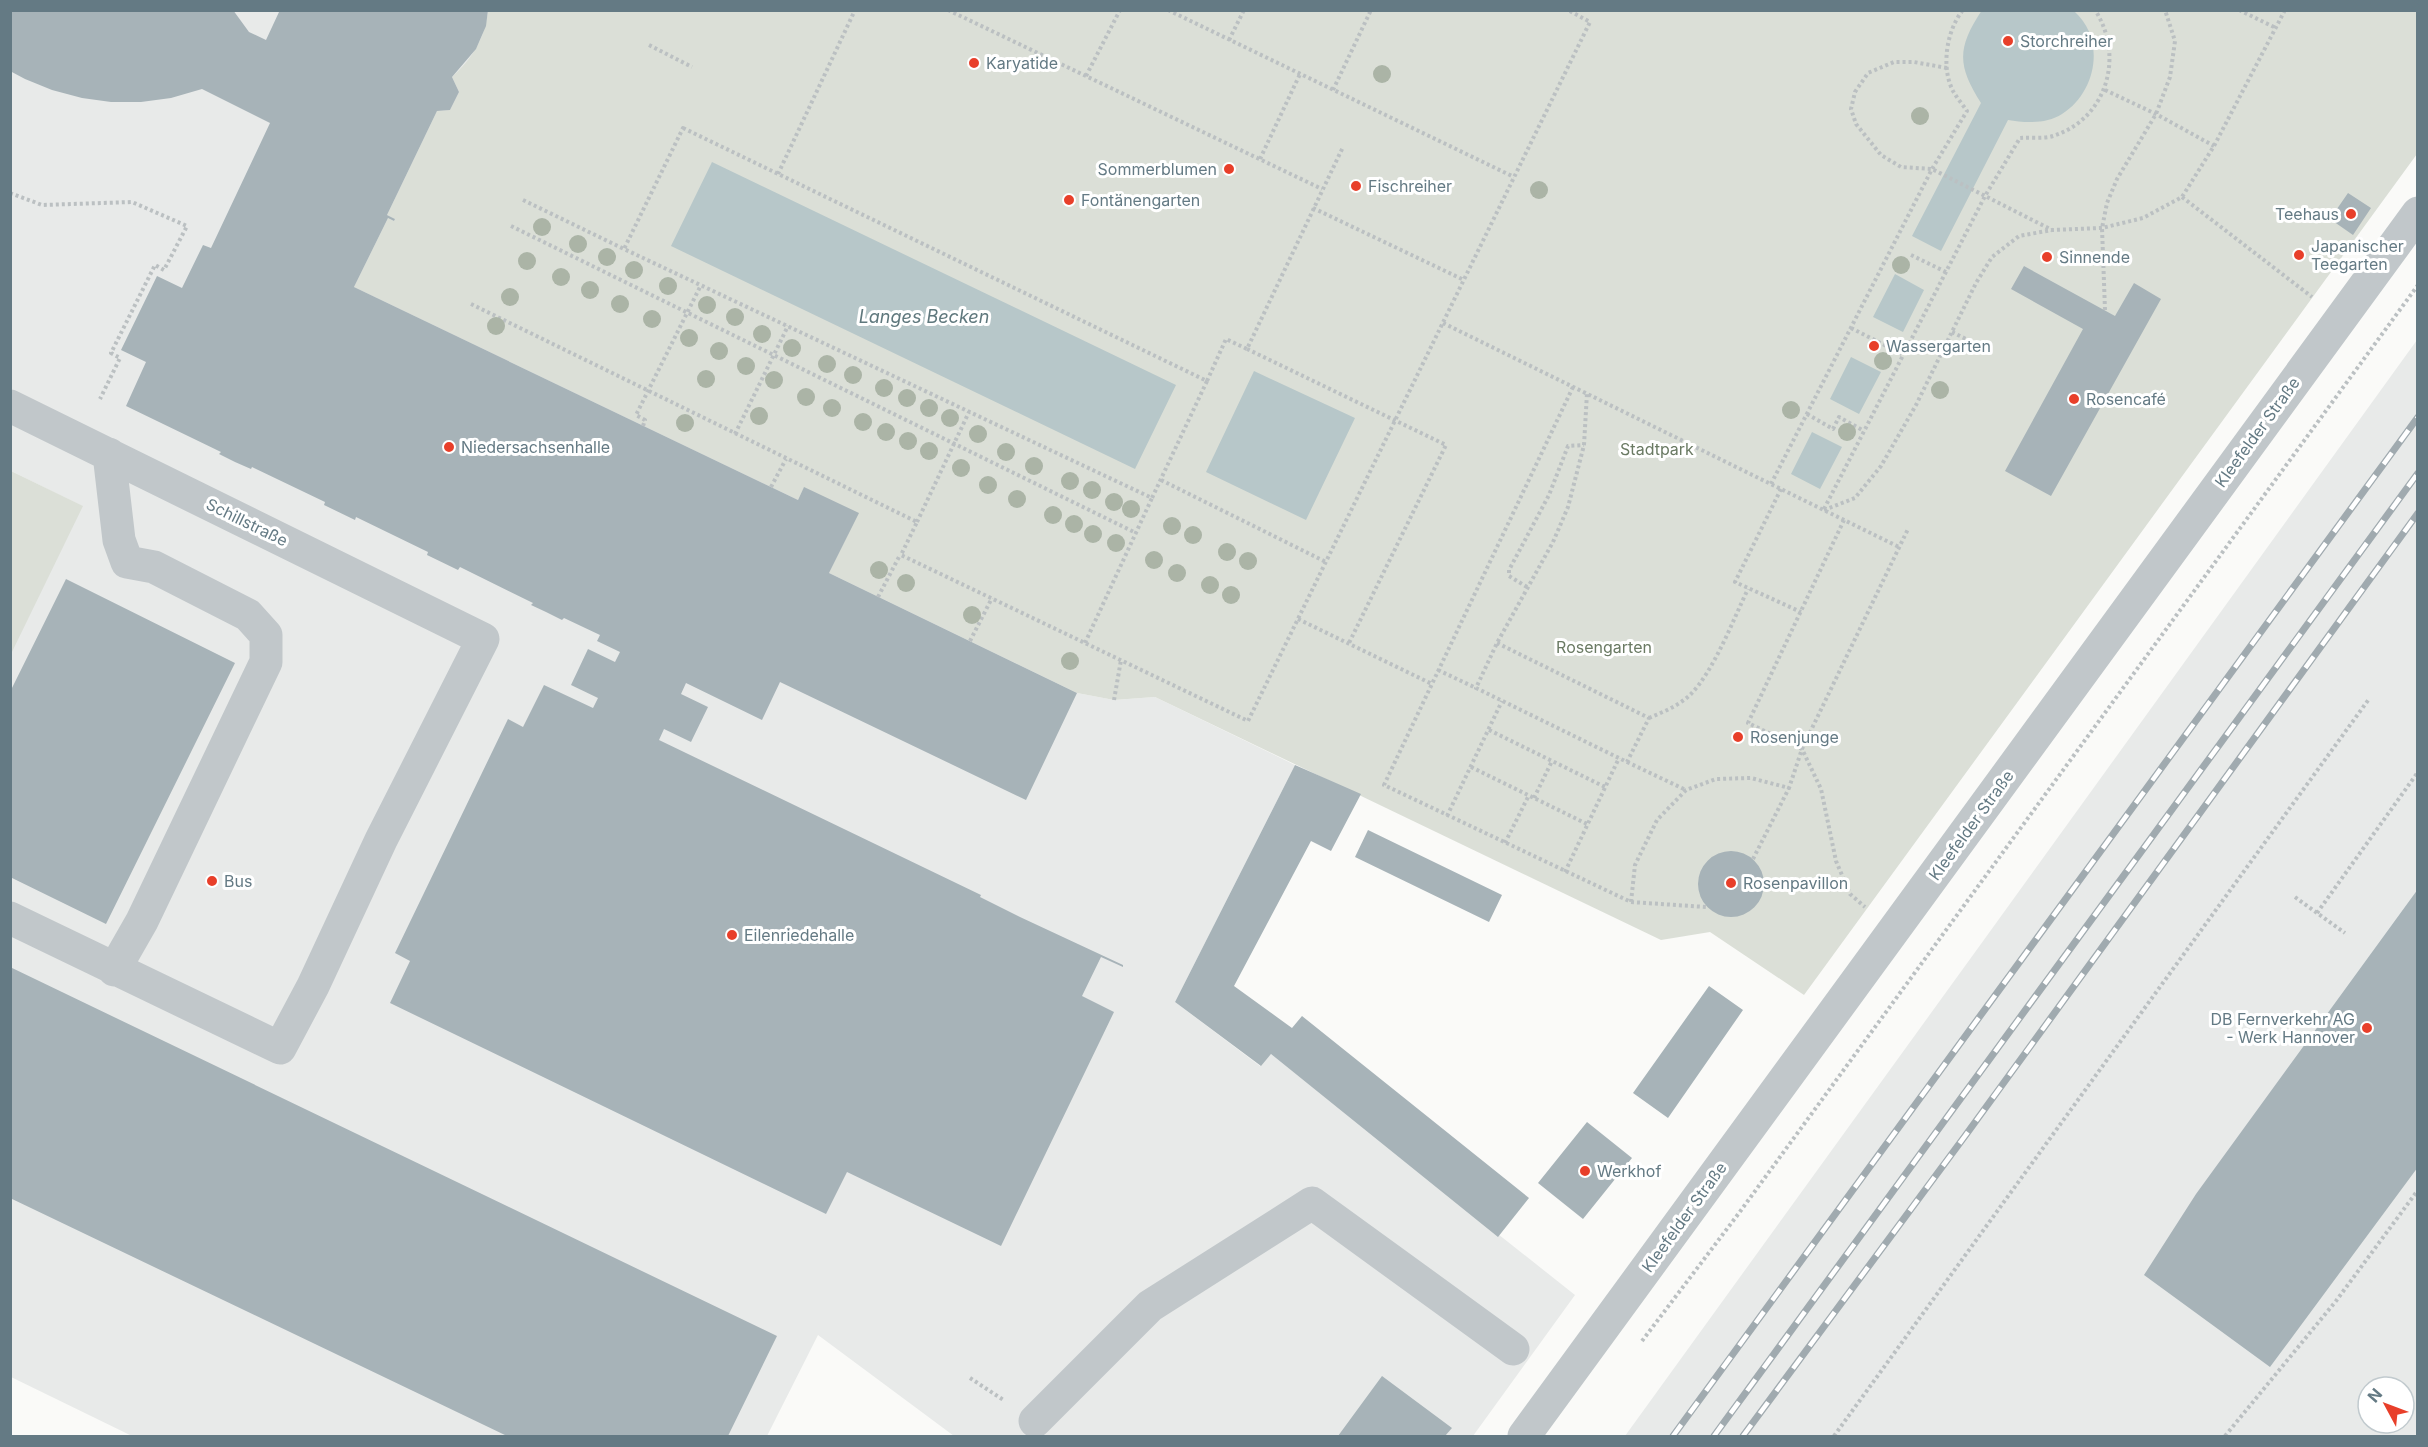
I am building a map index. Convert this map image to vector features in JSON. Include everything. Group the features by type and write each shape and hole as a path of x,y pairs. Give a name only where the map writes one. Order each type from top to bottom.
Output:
{"street":[{"name":"Kleefelder Straße","path":"1524,1437 2418,213"},
{"name":"Schillstraße","path":"10,406 483,639 381,840 280,1048 114,970"},
{"path":"10,918 114,970 142,921 266,662 266,635 248,615 153,567 127,562 119,540 109,454"},
{"path":"1035,1421 1150,1306 1312,1203 1513,1348"}],"path":[{"path":"778,174 855,10"},
{"path":"948,10 1322,189"},
{"path":"1086,76 1120,10"},
{"path":"1168,10 1514,177"},
{"path":"1229,40 1244,10"},
{"path":"1333,90 1371,10"},
{"path":"901,555 1248,721 1590,22 1568,10"},
{"path":"1771,484 1932,169 1967,111 1953,91 1947,69 1949,42 1955,20 1963,10"},
{"path":"1824,510 1984,196 2020,138 2052,136 2082,121 2105,90 2111,56 2104,23 2096,10"},
{"path":"2105,310 2102,228 2117,179 2156,114 2170,78 2175,41 2165,10"},
{"path":"2239,10 2276,28"},
{"path":"1824,510 1856,498 1881,466 1916,405 1976,283 1992,257 2019,236 2052,230 2102,228 2143,218 2182,197 2214,146 2285,10"},
{"path":"649,45 692,67"},
{"path":"1947,69 1914,62 1894,62 1868,73 1855,92 1851,109 1856,124 1881,155 1901,167 1932,169 2052,230"},
{"path":"1260,159 1300,74"},
{"path":"2105,90 2156,114 2214,146"},
{"path":"624,249 683,128 1207,381"},
{"path":"1247,349 1343,147"},
{"path":"10,193 42,205 132,202 187,225 164,270 155,265 111,353 120,358 100,399"},
{"path":"2182,197 2339,319"},
{"path":"523,200 1152,498"},
{"path":"1313,208 1464,280"},
{"path":"511,226 1136,533"},
{"path":"1911,255 1946,272"},
{"path":"643,426 645,420 636,415 702,285"},
{"path":"1641,1343 2418,285"},
{"path":"471,304 917,522"},
{"path":"133,309 140,312"},
{"path":"1443,323 1899,547"},
{"path":"735,434 788,326"},
{"path":"1850,328 1904,355"},
{"path":"1952,332 1982,347"},
{"path":"1085,643 1226,339 1446,445 1349,643"},
{"path":"1573,387 1384,785 1631,902 1706,907"},
{"path":"1476,688 1497,643 1553,542 1568,507 1584,445 1587,393"},
{"path":"878,597 901,555 969,412"},
{"path":"1807,414 1833,429 1839,417 1864,431"},
{"path":"1527,587 1509,576 1509,570 1549,495 1568,446 1584,445"},
{"path":"771,487 786,459"},
{"path":"1161,480 1326,562"},
{"path":"1781,489 1734,582 1801,612"},
{"path":"1844,520 1748,723 1802,748 1821,789 1836,861 1850,894 1928,954"},
{"path":"1753,859 1789,788 1802,748 1908,529"},
{"path":"1627,762 1649,718 1668,710 1689,696 1707,672 1748,589"},
{"path":"970,641 992,598"},
{"path":"1298,619 1432,684"},
{"path":"1497,643 1649,718"},
{"path":"1114,700 1121,660"},
{"path":"1438,670 1686,790"},
{"path":"1834,1437 2369,699"},
{"path":"1447,816 1502,701"},
{"path":"1489,730 1605,787"},
{"path":"1565,872 1619,758"},
{"path":"1534,798 1552,760"},
{"path":"1471,767 1587,824"},
{"path":"2318,913 2418,772"},
{"path":"1631,902 1635,865 1657,820 1686,790 1716,779 1751,778 1789,788"},
{"path":"1505,843 1529,795"},
{"path":"2295,897 2345,933"},
{"path":"2225,1437 2336,1301 2418,1190"}],"shaded area":[{"path":"11,11 793,11 798,500 804,487 848,534 830,573 1077,693 1114,700 1155,697 1295,765 1175,1002 1260,1066 1271,1054 1575,1295 1473,1436 954,1436 818,1335 767,1436 132,1436 11,1377 10,654 82,506 11,471"},
{"path":"2417,340 2417,1436 1625,1436"}],"green space":[{"name":"Stadtpark","path":"488,11 2417,11 2417,154 1804,995 1710,932 1661,940 1155,697 1114,700 1077,693 829,573 848,534 804,488 798,500 354,287 388,218 394,221 395,219 387,215 437,111 450,110 459,92 452,77 466,63 481,39"},
{"path":"11,471 83,506 11,654"}],"water":[{"path":"1982,10 2074,11 2091,36 2093,65 2090,79 2083,93 2062,114 2050,120 2036,122 2008,120 1941,251 1912,236 1981,103 1968,78 1963,57 1968,35"},
{"name":"Langes Becken","path":"712,162 1176,385 1135,469 671,246"},
{"path":"1895,274 1924,290 1903,332 1873,317"},
{"path":"1851,357 1881,372 1859,414 1830,399"},
{"path":"1254,371 1355,418 1306,520 1206,472"},
{"path":"1812,432 1842,447 1820,489 1791,474"}],"building":[{"path":"10,10 233,10 249,32 266,40 279,12 275,10 488,10 486,26 476,49 452,77 459,92 450,110 437,111 387,215 395,219 394,221 388,218 354,287 798,500 804,487 859,513 829,573 1077,693 1026,800 780,682 762,720 686,683 681,694 708,707 691,742 664,729 659,740 1123,965 1123,967 1101,957 1082,996 1114,1012 1001,1246 847,1172 826,1214 390,1003 410,961 395,953 508,719 523,727 544,685 593,708 598,698 571,685 588,649 615,662 620,652 597,641 600,635 531,605 533,603 460,567 458,570 427,555 428,552 356,517 355,520 324,505 325,502 252,467 251,469 235,462 219,454 221,452 126,406 146,362 121,350 157,276 182,288 203,245 211,248 270,123 202,89 171,98 141,102 111,102 82,98 52,90 25,79 10,71"},
{"name":"Teehaus","path":"2348,193 2371,208 2353,235 2330,219"},
{"path":"2024,266 2115,316 2134,283 2161,299 2051,496 2005,471 2083,329 2011,289"},
{"path":"66,579 235,663 106,924 10,877 10,692"},
{"path":"1295,765 1361,794 1331,851 1311,841 1234,986 1292,1028 1302,1016 1529,1198 1498,1237 1271,1054 1261,1066 1175,1002"},
{"path":"1368,830 1502,895 1489,922 1355,857"},
{"name":"Rosenpavillon","path":"1731,851 1744,853 1759,866 1764,884 1762,897 1749,912 1731,917 1718,915 1703,902 1698,884 1700,871 1713,856"},
{"name":"DB Fernverkehr AG - Werk Hannover","path":"2418,889 2418,1167 2270,1367 2144,1275 2196,1194"},
{"path":"10,967 777,1336 728,1436 507,1436 10,1198"},
{"path":"1709,986 1743,1010 1668,1118 1633,1093"},
{"name":"Werkhof","path":"1587,1122 1632,1158 1583,1219 1538,1183"},
{"path":"1382,1376 1452,1428 1445,1436 1338,1436"}],"railway":[{"path":"1673,1436 2418,417"},
{"path":"1714,1436 2418,473"},
{"path":"1743,1436 1965,1136 2418,513"}],"place":[{"name":"Storchreiher","path":"2008,41"},
{"name":"Karyatide","path":"974,63"},
{"name":"Sommerblumen","path":"1229,169"},
{"name":"Fischreiher","path":"1356,186"},
{"name":"Fontänengarten","path":"1069,200"},
{"name":"Teehaus","path":"2351,214"},
{"name":"Japanischer Teegarten","path":"2299,255"},
{"name":"Sinnende","path":"2047,257"},
{"name":"Wassergarten","path":"1874,346"},
{"name":"Rosencafé","path":"2074,399"},
{"name":"Niedersachsenhalle","path":"449,447"},
{"name":"Rosenjunge","path":"1738,737"},
{"name":"Bus","path":"212,881"},
{"name":"Rosenpavillon","path":"1731,883"},
{"name":"Eilenriedehalle","path":"732,935"},
{"name":"DB Fernverkehr AG - Werk Hannover","path":"2367,1028"},
{"name":"Werkhof","path":"1585,1171"}],"park label":[{"name":"Rosengarten","path":"1604,647"}]}
